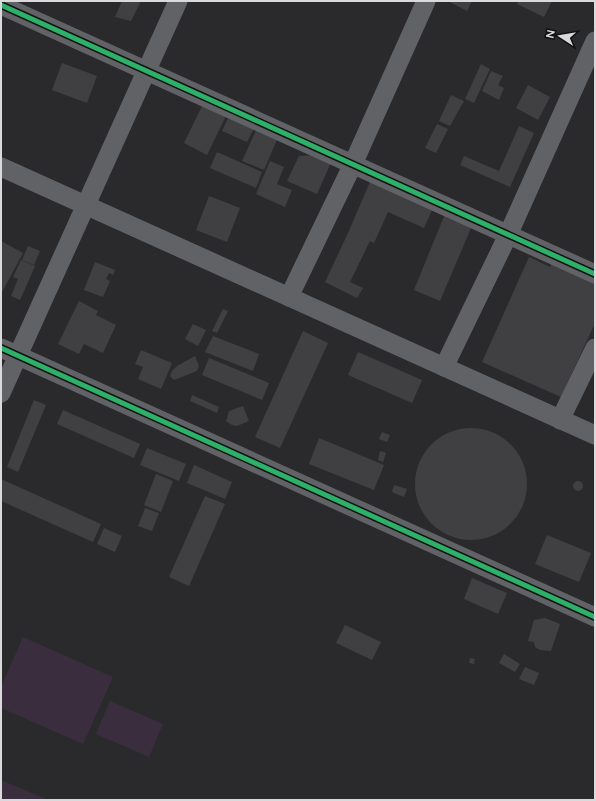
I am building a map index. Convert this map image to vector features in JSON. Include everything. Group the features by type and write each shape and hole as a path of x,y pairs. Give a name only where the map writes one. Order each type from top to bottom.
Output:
{"street":[{"path":"1,393 178,1"},
{"path":"289,297 352,164 426,1"},
{"path":"1,5 595,274"},
{"path":"444,367 508,235 595,41"},
{"path":"1,167 595,435"},
{"path":"1,348 595,617"},
{"path":"560,420 595,348"}],"shaded area":[{"path":"23,637 113,677 83,744 1,708 1,687"},
{"path":"110,701 163,724 149,757 96,734"},
{"path":"1,780 48,800 1,800"}],"building":[{"path":"122,1 141,1 131,21 115,17"},
{"path":"448,1 472,1 467,11"},
{"path":"519,1 552,1 544,17 517,4"},
{"path":"62,63 97,76 87,103 52,90"},
{"path":"481,64 490,69 474,103 465,99"},
{"path":"491,71 503,76 498,85 504,88 499,100 482,91"},
{"path":"528,85 550,97 538,120 516,108"},
{"path":"451,95 464,101 450,126 439,121"},
{"path":"203,104 226,116 207,155 184,143"},
{"path":"230,114 255,126 247,142 222,131"},
{"path":"437,124 448,129 436,153 425,148"},
{"path":"258,126 279,135 264,170 242,161"},
{"path":"519,126 534,133 510,187 460,165 464,156 499,171"},
{"path":"217,152 262,172 256,188 210,168"},
{"path":"316,155 333,158 317,194 287,181 299,156"},
{"path":"270,161 284,167 277,184 292,190 285,207 256,194"},
{"path":"373,175 436,201 424,228 388,212 374,243 370,241 350,282 363,288 357,298 325,282"},
{"path":"209,196 240,208 227,242 196,230"},
{"path":"447,209 474,221 440,301 414,290"},
{"path":"1,241 23,253 1,294"},
{"path":"28,246 40,251 34,265 22,260"},
{"path":"529,257 550,267 552,263 595,281 595,323 561,397 482,362"},
{"path":"21,260 35,266 20,300 11,296 18,279 13,277"},
{"path":"95,262 115,270 113,275 109,273 106,279 110,281 103,297 84,290"},
{"path":"79,301 98,311 96,315 116,325 103,353 84,344 79,354 58,344"},
{"path":"223,309 228,311 217,333 212,331"},
{"path":"193,324 206,330 198,346 185,339"},
{"path":"303,331 328,343 280,448 255,437"},
{"path":"213,336 259,354 253,371 205,352"},
{"path":"141,350 172,363 161,389 138,379 143,367 135,364"},
{"path":"358,352 422,380 412,403 348,375"},
{"path":"195,356 199,366 197,371 174,380 170,376 172,371 177,366"},
{"path":"209,358 269,383 262,400 202,375"},
{"path":"192,395 219,407 217,413 190,401"},
{"path":"34,400 46,405 18,472 7,467"},
{"path":"243,406 249,421 237,426 226,421 229,411"},
{"path":"63,410 140,444 134,458 57,424"},
{"path":"471,428 492,433 502,438 510,445 517,453 522,463 527,484 522,505 517,515 510,523 502,530 492,535 471,540 450,535 440,530 432,523 425,515 420,505 415,484 420,463 425,453 432,445 440,438 450,433"},
{"path":"382,432 390,435 387,442 379,439"},
{"path":"319,438 384,465 374,490 309,464"},
{"path":"147,448 186,464 179,481 140,465"},
{"path":"380,451 386,453 383,462 378,460"},
{"path":"194,465 232,482 225,499 187,483"},
{"path":"156,474 173,481 161,512 144,505"},
{"path":"1,479 101,524 93,542 1,501"},
{"path":"578,481 583,486 578,491 573,486"},
{"path":"394,485 407,489 404,497 392,492"},
{"path":"205,496 225,504 189,586 169,577"},
{"path":"145,508 159,513 152,531 138,526"},
{"path":"104,528 122,536 115,552 97,544"},
{"path":"547,535 591,553 579,582 535,564"},
{"path":"472,578 507,593 498,614 464,599"},
{"path":"545,618 560,624 551,651 540,650 535,647 534,642 528,641 534,620"},
{"path":"345,625 381,642 372,660 336,643"},
{"path":"504,654 520,664 515,672 499,663"},
{"path":"470,658 475,659 474,664 469,663"},
{"path":"525,667 539,673 534,685 519,679"}],"cycle path":[{"path":"1,5 595,274"},
{"path":"1,348 595,617"}]}
